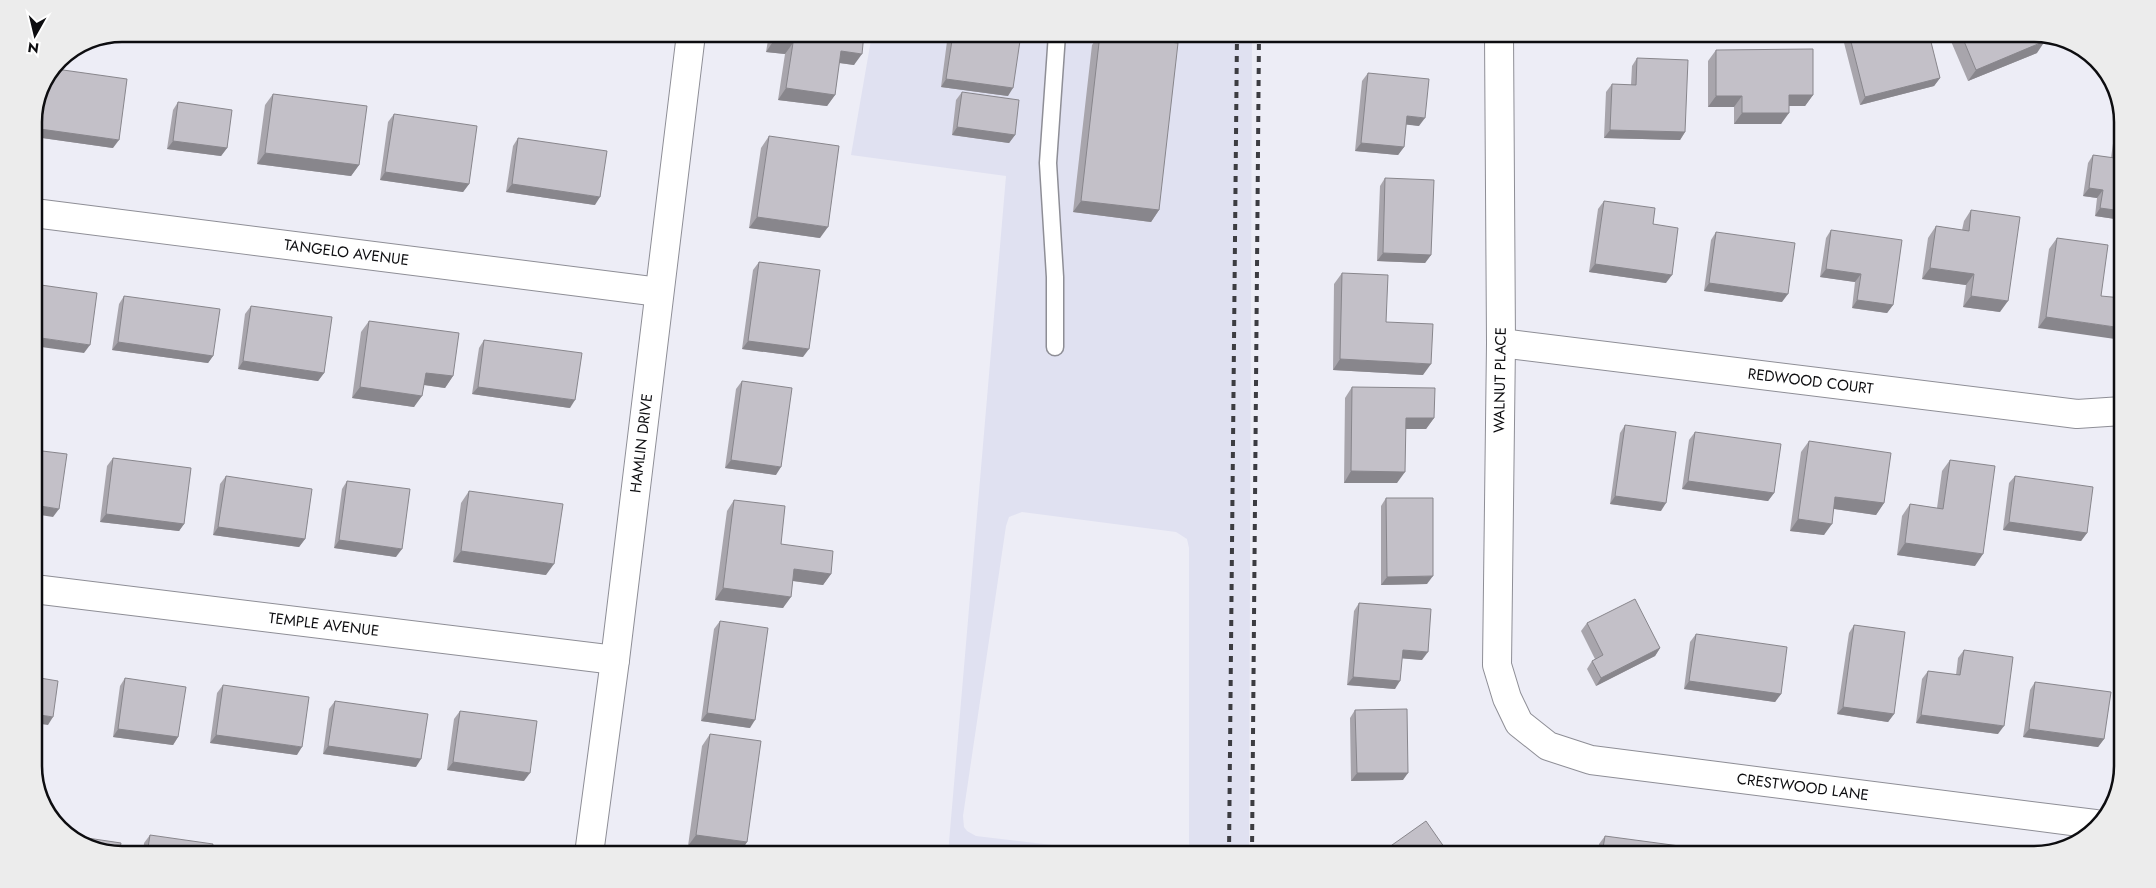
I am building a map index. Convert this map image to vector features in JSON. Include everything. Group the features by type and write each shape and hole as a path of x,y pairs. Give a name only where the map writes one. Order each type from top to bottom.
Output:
{"street":[{"name":"HAMLIN DRIVE","path":"590,846 615,660 690,42"},
{"name":"WALNUT PLACE","path":"1499,42 1501,343 1497,665 1507,698 1519,723"},
{"name":"TANGELO AVENUE","path":"43,214 659,292"},
{"name":"REDWOOD COURT","path":"1501,343 2077,414 2113,412"},
{"name":"TEMPLE AVENUE","path":"43,590 615,660"},
{"name":"CRESTWOOD LANE","path":"1519,723 1548,746 1591,760 2089,823"}],"lane":[{"path":"1055,347 1054,277 1048,163 1056,42"}],"shaded area":[{"path":"871,42 1252,42 1249,846 1189,846 1189,548 1187,539 1176,532 1022,512 1009,517 1006,526 963,816 964,827 976,836 1061,846 949,846 1006,176 851,155"}],"building":[{"path":"787,42 863,42 862,54 841,51 835,95 786,88 793,43"},
{"path":"952,42 1020,42 1013,88 946,79"},
{"path":"1099,42 1178,43 1159,210 1081,201"},
{"path":"1851,42 1931,42 1940,78 1865,97"},
{"path":"1964,42 2040,43 1976,70"},
{"path":"1813,49 1813,95 1789,95 1789,113 1742,113 1742,96 1716,96 1716,50"},
{"path":"1637,58 1688,60 1685,132 1610,130 1612,84 1636,85"},
{"path":"63,70 127,79 119,140 43,129 45,102 51,87"},
{"path":"1368,73 1429,79 1425,118 1407,116 1404,147 1361,143"},
{"path":"962,92 1019,100 1015,135 957,127"},
{"path":"273,94 367,106 359,165 265,153"},
{"path":"178,102 232,110 227,148 173,141"},
{"path":"394,114 477,126 469,184 385,172"},
{"path":"769,136 839,146 828,227 757,217"},
{"path":"518,138 607,151 600,197 512,184"},
{"path":"2093,155 2113,158 2113,210 2100,208 2103,190 2089,188"},
{"path":"1385,178 1434,180 1431,255 1383,253"},
{"path":"1604,201 1655,208 1653,224 1678,228 1672,275 1595,264"},
{"path":"1971,210 2020,217 2008,301 1971,296 1974,274 1930,268 1936,226 1969,231"},
{"path":"1831,230 1902,240 1893,305 1857,300 1861,274 1826,269"},
{"path":"1716,232 1795,243 1788,294 1709,283"},
{"path":"2057,238 2108,245 2101,296 2113,297 2113,327 2046,317"},
{"path":"759,262 820,270 809,349 748,341"},
{"path":"1342,273 1388,275 1386,322 1433,324 1431,364 1340,359"},
{"path":"43,285 97,293 90,345 43,338"},
{"path":"124,296 220,309 213,356 118,342"},
{"path":"251,306 332,317 324,373 243,361"},
{"path":"369,321 459,333 453,376 426,373 422,396 360,387"},
{"path":"484,340 582,353 575,400 478,387"},
{"path":"742,381 792,388 781,467 731,460"},
{"path":"1352,387 1435,388 1434,418 1406,418 1405,472 1351,471"},
{"path":"1625,425 1676,432 1666,503 1615,496"},
{"path":"1695,432 1781,444 1774,493 1688,481"},
{"path":"1809,441 1891,453 1884,503 1835,497 1832,524 1798,519"},
{"path":"43,451 67,454 59,509 43,506"},
{"path":"113,458 191,468 184,524 106,514"},
{"path":"1950,460 1995,466 1983,554 1905,543 1910,504 1943,509"},
{"path":"226,476 312,489 305,539 218,527"},
{"path":"2015,476 2093,487 2087,533 2009,522"},
{"path":"347,481 410,489 402,549 339,540"},
{"path":"469,491 563,504 554,564 461,551"},
{"path":"1386,498 1433,498 1433,576 1387,577"},
{"path":"734,500 785,506 781,544 833,551 831,574 794,569 791,597 723,588"},
{"path":"1635,599 1660,648 1601,678 1592,661 1603,655 1587,623"},
{"path":"1359,603 1431,609 1428,652 1403,650 1400,681 1353,677"},
{"path":"720,621 768,628 755,720 707,713"},
{"path":"1854,625 1905,632 1894,714 1843,707"},
{"path":"1696,634 1787,647 1781,694 1689,681"},
{"path":"1964,650 2013,657 2004,726 1921,715 1928,671 1960,675"},
{"path":"43,678 58,681 53,717 43,715"},
{"path":"125,678 186,687 178,737 118,729"},
{"path":"2035,682 2111,692 2104,739 2029,729"},
{"path":"223,685 309,697 302,747 216,735"},
{"path":"335,701 428,714 421,759 328,746"},
{"path":"1407,709 1408,773 1357,773 1355,710"},
{"path":"460,711 537,721 530,773 453,762"},
{"path":"710,734 761,741 747,842 696,835"},
{"path":"1426,821 1443,846 1391,846"},
{"path":"150,835 213,844 213,846 148,846"},
{"path":"1605,836 1680,846 1603,846"},
{"path":"91,839 121,843 121,846 107,844"}],"railway":[{"path":"1229,846 1237,42"},
{"path":"1252,846 1259,42"}]}
